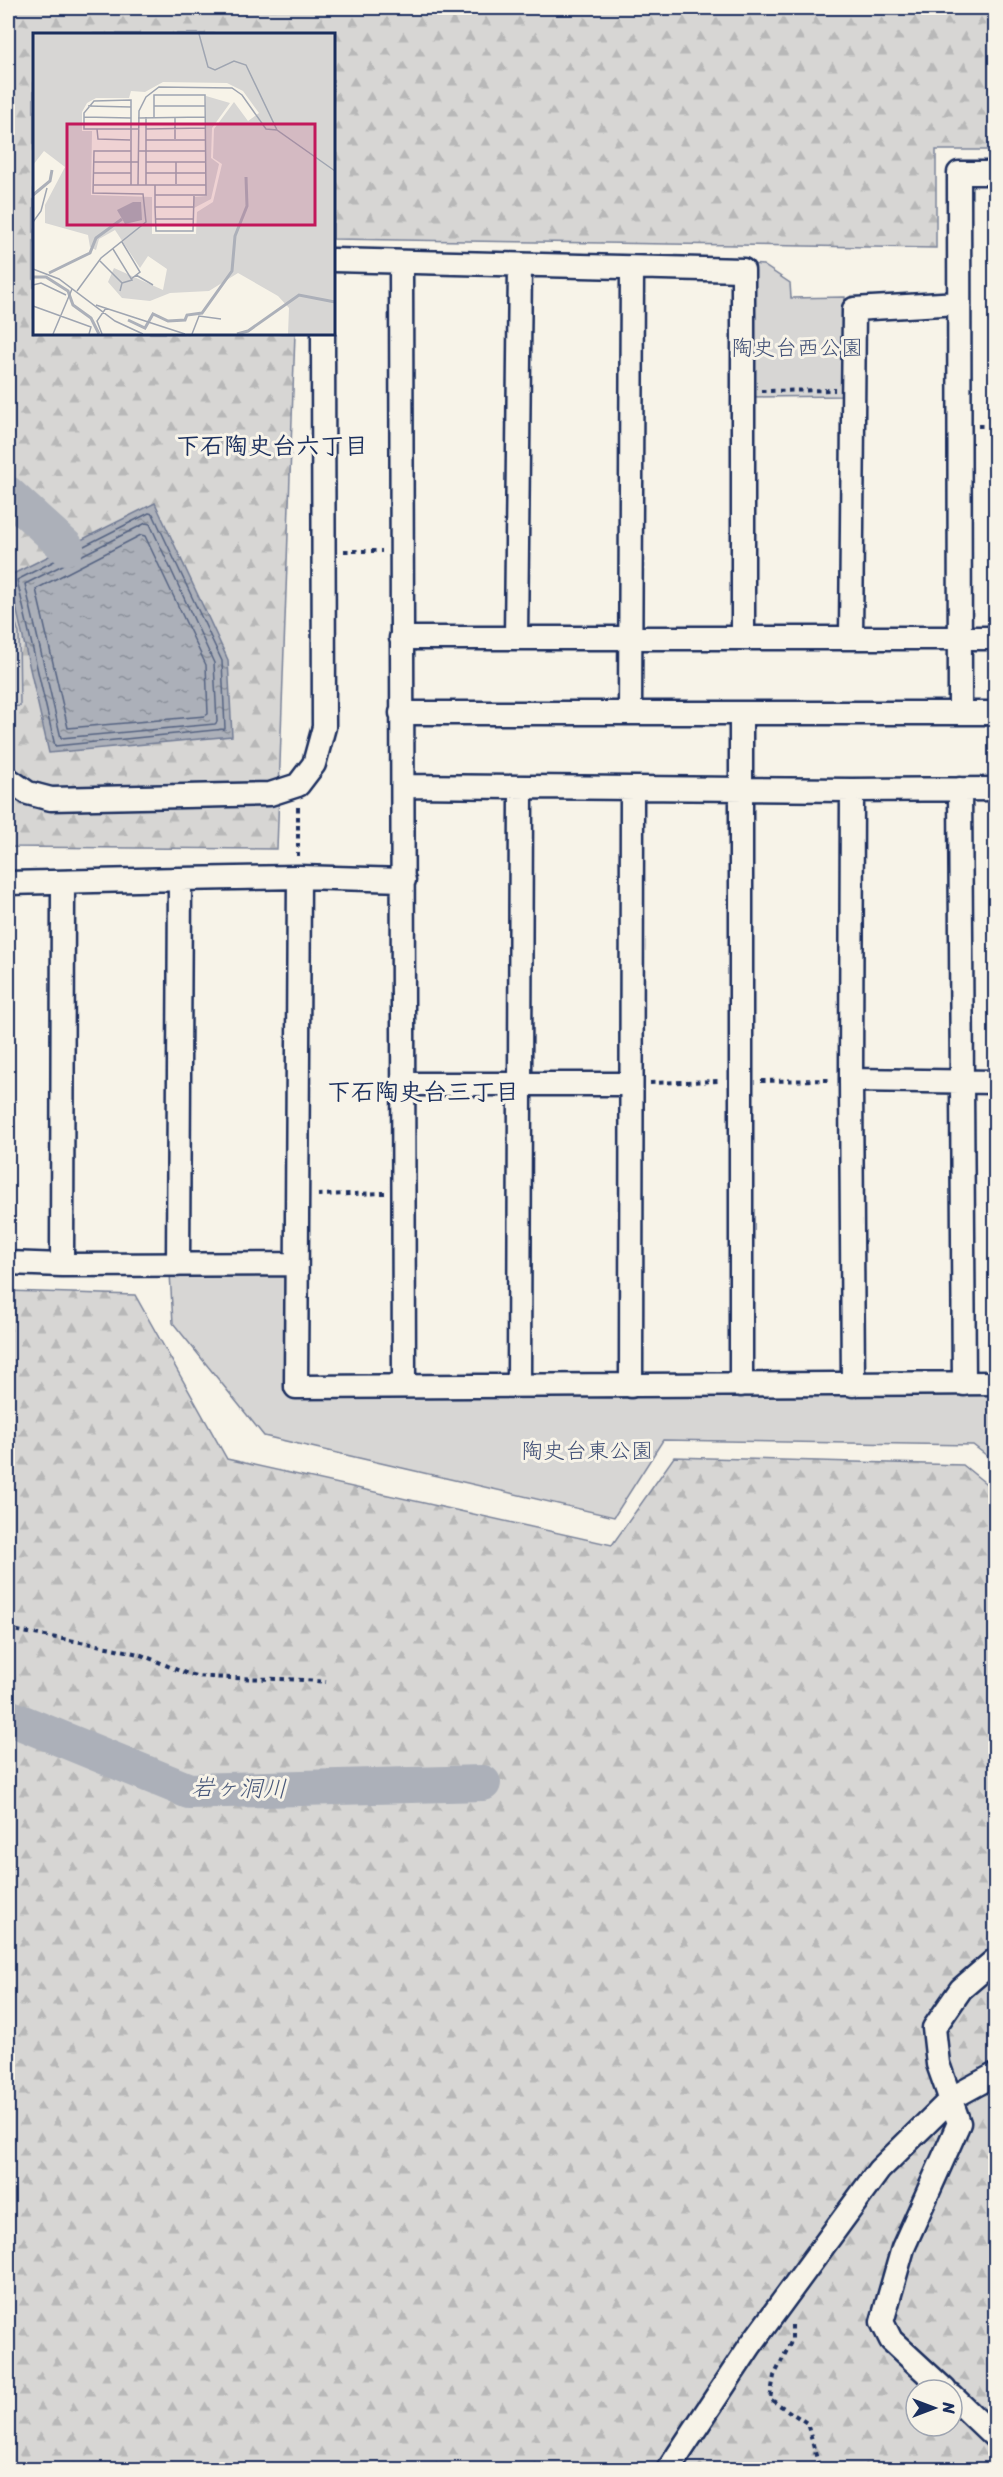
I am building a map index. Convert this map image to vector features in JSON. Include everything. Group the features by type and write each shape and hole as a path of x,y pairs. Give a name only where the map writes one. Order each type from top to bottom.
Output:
{"street":[{"path":"960,712 959,173 996,173"},
{"path":"334,261 743,270 743,638"},
{"path":"400,263 400,638 404,880 404,1385"},
{"path":"516,638 520,265"},
{"path":"630,713 632,268"},
{"path":"851,638 854,309 959,303"},
{"path":"8,779 28,793 51,799 270,794 298,785 314,764 324,727 323,334"},
{"path":"400,638 996,638"},
{"path":"401,713 996,713"},
{"path":"741,713 741,1385"},
{"path":"402,786 996,789"},
{"path":"519,1384 521,787"},
{"path":"631,1386 632,788"},
{"path":"960,789 964,1082 964,1384"},
{"path":"852,790 853,1385"},
{"path":"8,884 299,877 404,880"},
{"path":"299,877 296,1387 996,1383"},
{"path":"178,1265 180,879"},
{"path":"62,1265 63,882"},
{"path":"851,1080 996,1082"},
{"path":"404,1084 631,1084"},
{"path":"8,1263 62,1265 295,1264"},
{"path":"932,2378 891,2340 882,2322 903,2248 959,2123 938,2064 934,2028 961,1989 996,1959"},
{"path":"668,2469 781,2303 879,2170 952,2098 996,2074"},
{"path":"964,2407 996,2438"}],"path":[{"path":"742,392 853,390"},
{"path":"323,551 400,551"},
{"path":"298,785 299,877"},
{"path":"296,1195 404,1193"},
{"path":"8,1629 67,1641 101,1645 158,1660 195,1676 326,1682"},
{"path":"781,2303 793,2321 792,2340 774,2376 770,2399 807,2423 820,2469"}],"green space":[{"path":"8,8 995,8 995,150 936,150 936,248 334,239 334,33 33,33 33,334 295,334 277,849 8,847"},
{"name":"陶史台西公園","path":"748,264 763,265 790,283 791,298 845,297 845,396 749,397"},
{"path":"8,598 19,633 20,706 8,707"},
{"name":"陶史台東公園","path":"286,1272 288,1394 995,1388 995,1462 973,1445 663,1440 614,1517 264,1436 173,1323 170,1273"},
{"path":"8,1291 135,1295 227,1459 612,1545 674,1457 963,1465 995,1491 995,2469 8,2470"}],"water":[{"path":"155,503 228,660 232,736 49,753 9,576"}],"waterway":[{"path":"8,494 66,547"},
{"name":"岩ヶ洞川","path":"8,1717 189,1791 483,1783"}],"district":[{"name":"下石陶史台六丁目","path":"272,446"},
{"name":"下石陶史台三丁目","path":"423,1092"}]}
